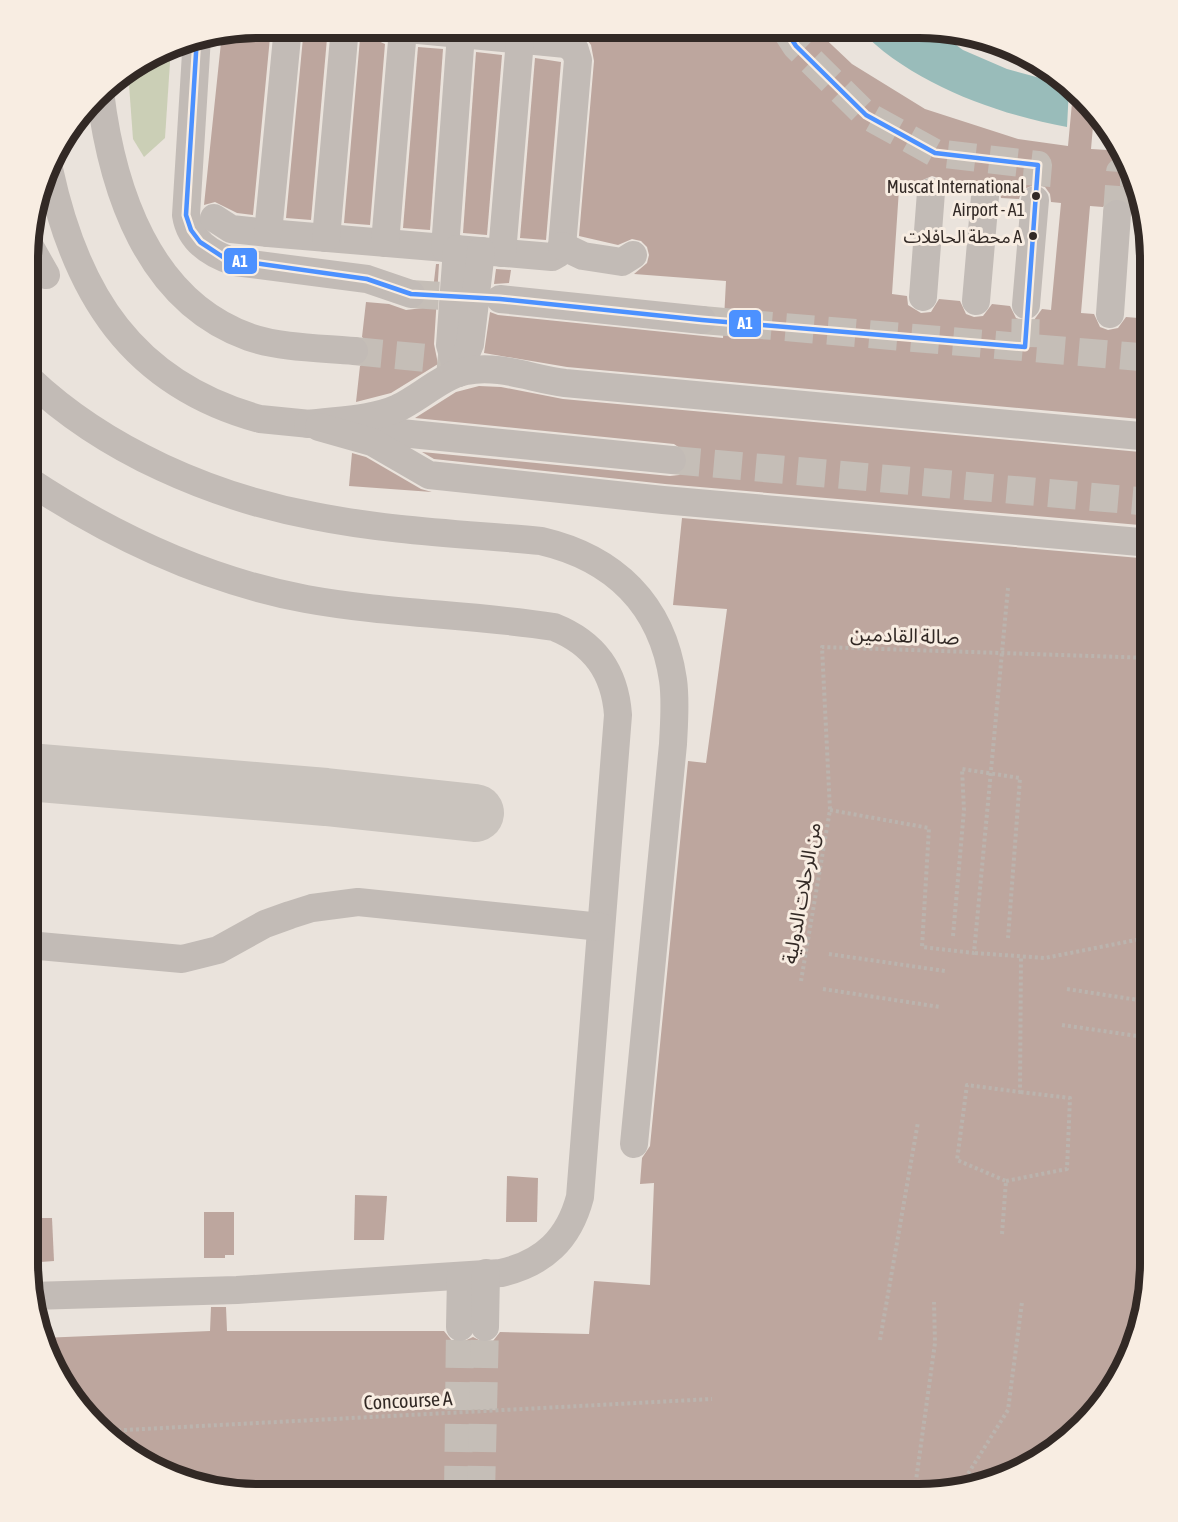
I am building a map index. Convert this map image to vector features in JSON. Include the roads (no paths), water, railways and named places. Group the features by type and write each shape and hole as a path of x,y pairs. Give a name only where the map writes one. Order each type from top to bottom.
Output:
{"street":[{"path":"268,233 287,38"},
{"path":"326,238 344,38"},
{"path":"385,243 394,38"},
{"path":"458,373 470,344 471,250 461,38"},
{"path":"214,218 231,229 268,233 552,257 559,254 562,246 577,55 566,44 500,38"},
{"path":"471,250 520,40"},
{"path":"196,46 186,215 195,238 217,255 235,261 367,279 411,294"},
{"path":"102,102 109,145 140,239 156,266 175,289 206,316 223,327 251,338 354,351"},
{"path":"52,180 65,229 80,265 118,332 141,357 167,378 196,396 227,410 260,419 672,460"},
{"path":"923,297 931,192"},
{"path":"976,301 985,196"},
{"path":"1026,305 1035,200"},
{"path":"1110,314 1117,214"},
{"path":"562,246 583,256 622,262 633,255"},
{"path":"38,261 46,275"},
{"path":"500,299 702,320"},
{"path":"308,424 389,411 413,400 458,373 490,370 565,383 1140,435"},
{"path":"38,387 78,418 126,448 208,485 258,503 315,517 386,527 541,541 566,547 590,557 612,571 632,589 648,609 669,657 674,709 673,744 634,1144"},
{"path":"308,424 372,442 429,475 663,500 1140,542"},
{"path":"38,491 139,545 238,583 342,605 554,627 572,634 588,646 610,677 616,696 618,715 580,1197 575,1216 554,1249 520,1269 473,1275 237,1290 40,1296"},
{"path":"38,946 182,959 218,950 265,924 290,915 312,908 358,902 601,927"},
{"path":"473,1275 473,1327"}],"water":[{"path":"869,38 948,39 963,50 1007,69 1051,81 1069,95 1067,127 983,105 929,80 880,48"}],"tunnel":[{"path":"791,38 796,46 866,115 935,153 1038,165 1035,200"},
{"path":"1117,214 1120,172 1123,172"},
{"path":"411,294 478,298"},
{"path":"1025,347 1026,305"},
{"path":"702,320 1140,357"},
{"path":"354,351 477,363"},
{"path":"672,460 1140,501"},
{"path":"458,1484 460,1327"},
{"path":"481,1484 485,1327"}],"place":[{"name":"Muscat International Airport - A1","path":"1036,196"},
{"name":"محطة الحافلات A","path":"1033,236"}]}
